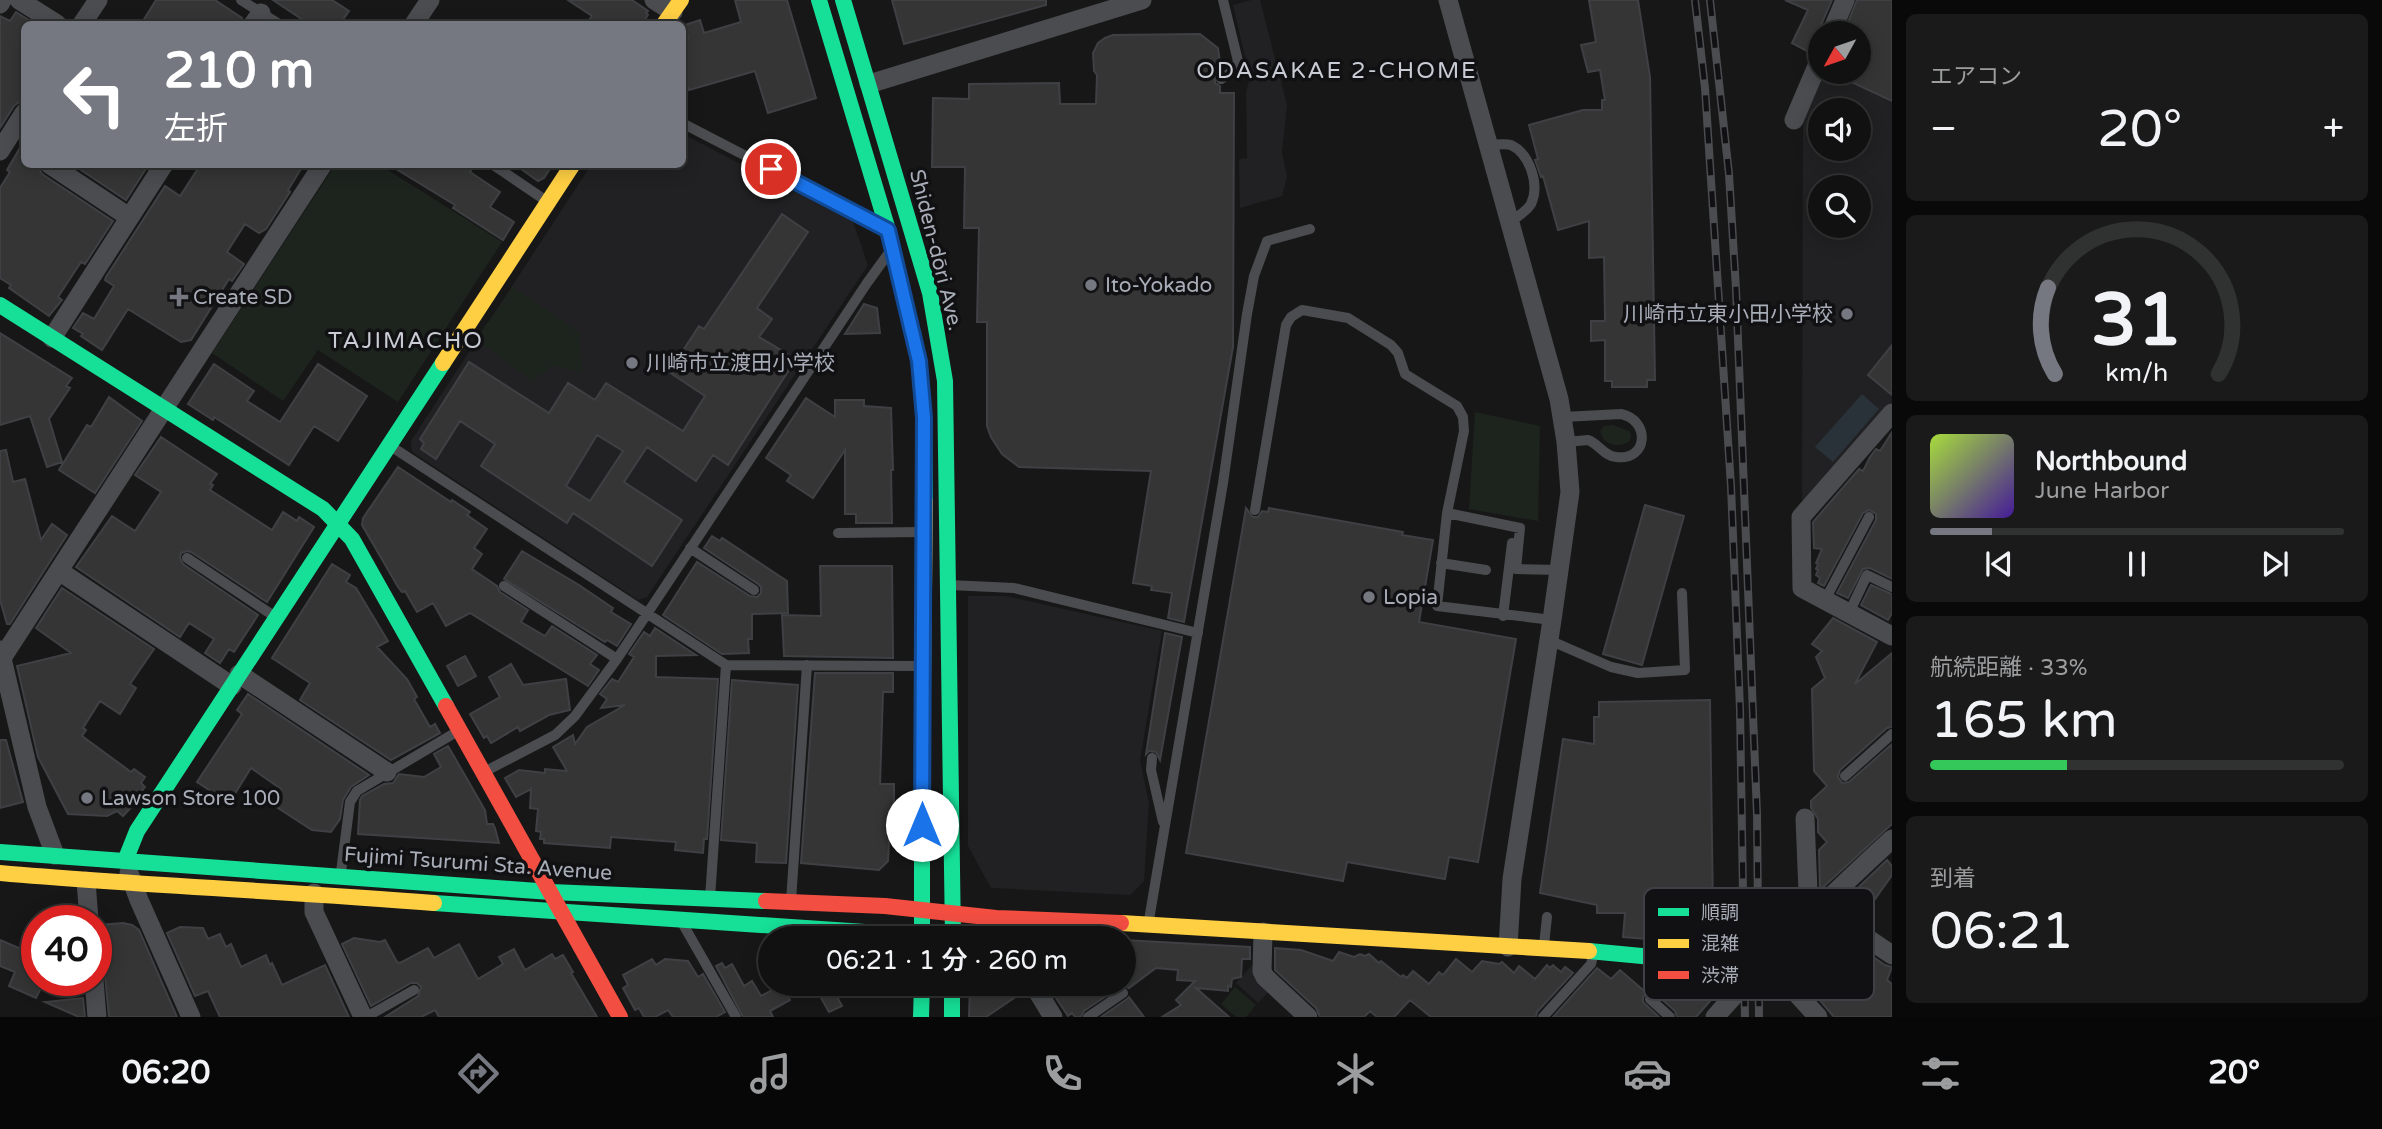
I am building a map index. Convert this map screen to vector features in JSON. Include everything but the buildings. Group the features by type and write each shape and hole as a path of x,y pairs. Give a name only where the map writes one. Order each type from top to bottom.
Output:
{"street":[{"path":"19,0 52,21"},
{"path":"84,21 98,0"},
{"path":"416,21 430,0"},
{"path":"654,0 673,12"},
{"name":"Shiden-dōri Ave.","path":"820,0 888,230 919,361 924,418 922,926"},
{"name":"Shiden-dōri Ave.","path":"843,0 930,293 945,381 952,926"},
{"path":"1448,0 1563,417 1570,492 1512,879 1508,947"},
{"path":"1836,21 1845,0"},
{"path":"869,85 1132,1"},
{"path":"1794,120 1809,84"},
{"path":"11,145 21,120"},
{"path":"55,168 129,217"},
{"path":"52,338 161,168"},
{"path":"55,855 37,807 1,654 165,410 320,168"},
{"path":"191,1017 125,861 137,831 570,168"},
{"path":"0,305 323,509 352,539 620,1017"},
{"path":"1892,414 1801,517 1802,588 1892,636"},
{"path":"59,571 387,772"},
{"path":"1805,818 1809,888"},
{"path":"1839,888 1892,839"},
{"name":"Fujimi Tsurumi Sta. Avenue","path":"0,852 551,892 885,905 996,918 1148,924 1644,956"},
{"name":"Fujimi Tsurumi Sta. Avenue","path":"0,873 758,926"},
{"path":"86,881 88,905"},
{"path":"314,893 314,912 364,1017"},
{"path":"996,918 1000,926"},
{"path":"1263,932 1262,971 1308,1017"},
{"path":"1874,946 1892,955"},
{"path":"95,996 97,1017"},
{"path":"921,1017 922,996"},
{"path":"952,996 952,1017"},
{"path":"1040,996 1053,1017"},
{"path":"1715,1017 1730,1000"},
{"path":"1802,1000 1818,1017"}],"lane":[{"path":"241,0 257,19"},
{"path":"1220,79 1233,71 1238,61 1223,0"},
{"path":"686,125 888,230"},
{"path":"1489,145 1509,144 1530,166 1533,176 1535,191 1530,206 1510,222"},
{"path":"498,168 549,202"},
{"path":"1148,924 1198,633 1254,276 1267,241 1310,229"},
{"path":"482,773 555,735 575,716 617,659 868,281 892,249"},
{"path":"1255,510 1286,325 1291,317 1302,310 1348,318 1391,345 1398,353 1405,374 1457,406 1463,417 1464,431 1446,516 1437,606 1552,620"},
{"path":"1563,417 1621,414 1630,416 1640,427 1644,437 1641,447 1634,454 1625,457 1614,457 1588,440 1566,442"},
{"path":"388,445 726,665 922,666"},
{"path":"1446,516 1520,528 1516,569 1559,570"},
{"path":"1446,516 1513,531 1503,616"},
{"path":"1825,600 1868,517"},
{"path":"838,533 924,532"},
{"path":"690,548 754,590"},
{"path":"187,558 276,617"},
{"path":"1441,563 1486,570"},
{"path":"1849,613 1867,575 1892,587"},
{"path":"946,584 1014,588 1198,633"},
{"path":"504,586 617,659"},
{"path":"1549,640 1611,667 1638,673 1685,670 1682,593"},
{"path":"710,900 726,665"},
{"path":"791,902 807,665"},
{"path":"340,875 350,802 356,791 459,730"},
{"path":"1845,776 1892,734"},
{"path":"1152,758 1152,770 1165,830"},
{"path":"1544,949 1547,916"},
{"path":"681,921 736,1017"},
{"path":"1543,1017 1591,964 1594,951"},
{"path":"364,1017 414,990"},
{"path":"1088,1017 1120,996"},
{"path":"1651,1000 1670,1017"}],"shaded area":[{"path":"1260,0 1287,105 1282,152 1287,177 1282,196 1240,208 1239,159 1247,158 1246,92 1250,78 1233,5"},
{"name":"川崎市立東小田小学校","path":"1852,0 1892,0 1892,402 1802,506 1803,112 1808,101 1808,161 1871,161 1871,98 1809,98 1816,84 1871,84 1871,21 1843,21"},
{"name":"川崎市立渡田小学校","path":"686,136 853,222 868,265 647,597 638,600 412,452 411,441 589,168 686,168"},
{"path":"333,168 385,168 502,242 398,402 318,350 283,401 212,353"},
{"path":"513,287 579,332 582,373 552,365 533,382 476,339"},
{"path":"1862,394 1879,409 1833,462 1815,447"},
{"path":"1475,412 1540,426 1538,521 1469,509"},
{"path":"1613,425 1629,431 1630,441 1616,445 1604,440 1600,431 1604,426"},
{"path":"968,596 1006,596 1162,631 1140,760 1149,803 1144,881 1130,895 991,888 968,846"},
{"path":"1255,962 1271,989 1258,1003 1236,983"},
{"path":"1235,987 1256,1005 1246,1017 1236,1017 1221,1004"}],"railway":[{"path":"1695,0 1705,88 1731,486 1740,709 1743,888"},
{"path":"1710,0 1729,174 1736,289 1758,888"},
{"path":"1745,1000 1745,1017"},
{"path":"1759,1000 1759,1017"}],"traffic: fast":[{"path":"819,0 888,230 919,361 924,418 925,501"},
{"path":"843,0 930,293 945,381 953,926"},
{"path":"0,305 323,509 352,539 446,706"},
{"path":"125,861 137,831 443,363"},
{"path":"922,769 922,926"},
{"path":"0,852 551,892 766,901"},
{"path":"434,903 776,926"},
{"path":"1589,951 1644,956"},
{"path":"921,1017 922,996"},
{"path":"952,996 952,1017"}],"traffic: slow":[{"path":"666,21 681,0"},
{"path":"443,363 570,168"},
{"path":"922,769 925,501"},
{"path":"0,873 434,903"},
{"path":"1121,923 1589,951"}],"traffic: jam":[{"path":"446,706 620,1017"},
{"path":"766,901 885,906 996,918 1121,923"}],"place":[{"name":"Ito-Yokado","path":"1091,285"},
{"name":"Create SD","path":"179,297"},
{"name":"川崎市立東小田小学校","path":"1847,314"},
{"name":"川崎市立渡田小学校","path":"632,363"},
{"name":"Lopia","path":"1369,597"},
{"name":"Lawson Store 100","path":"87,798"}],"district":[{"name":"ODASAKAE 2-CHOME","path":"1337,71"},
{"name":"TAJIMACHO","path":"406,341"}],"route":[{"path":"771,169 888,230 919,361 924,418 925,490 922,825"}]}
